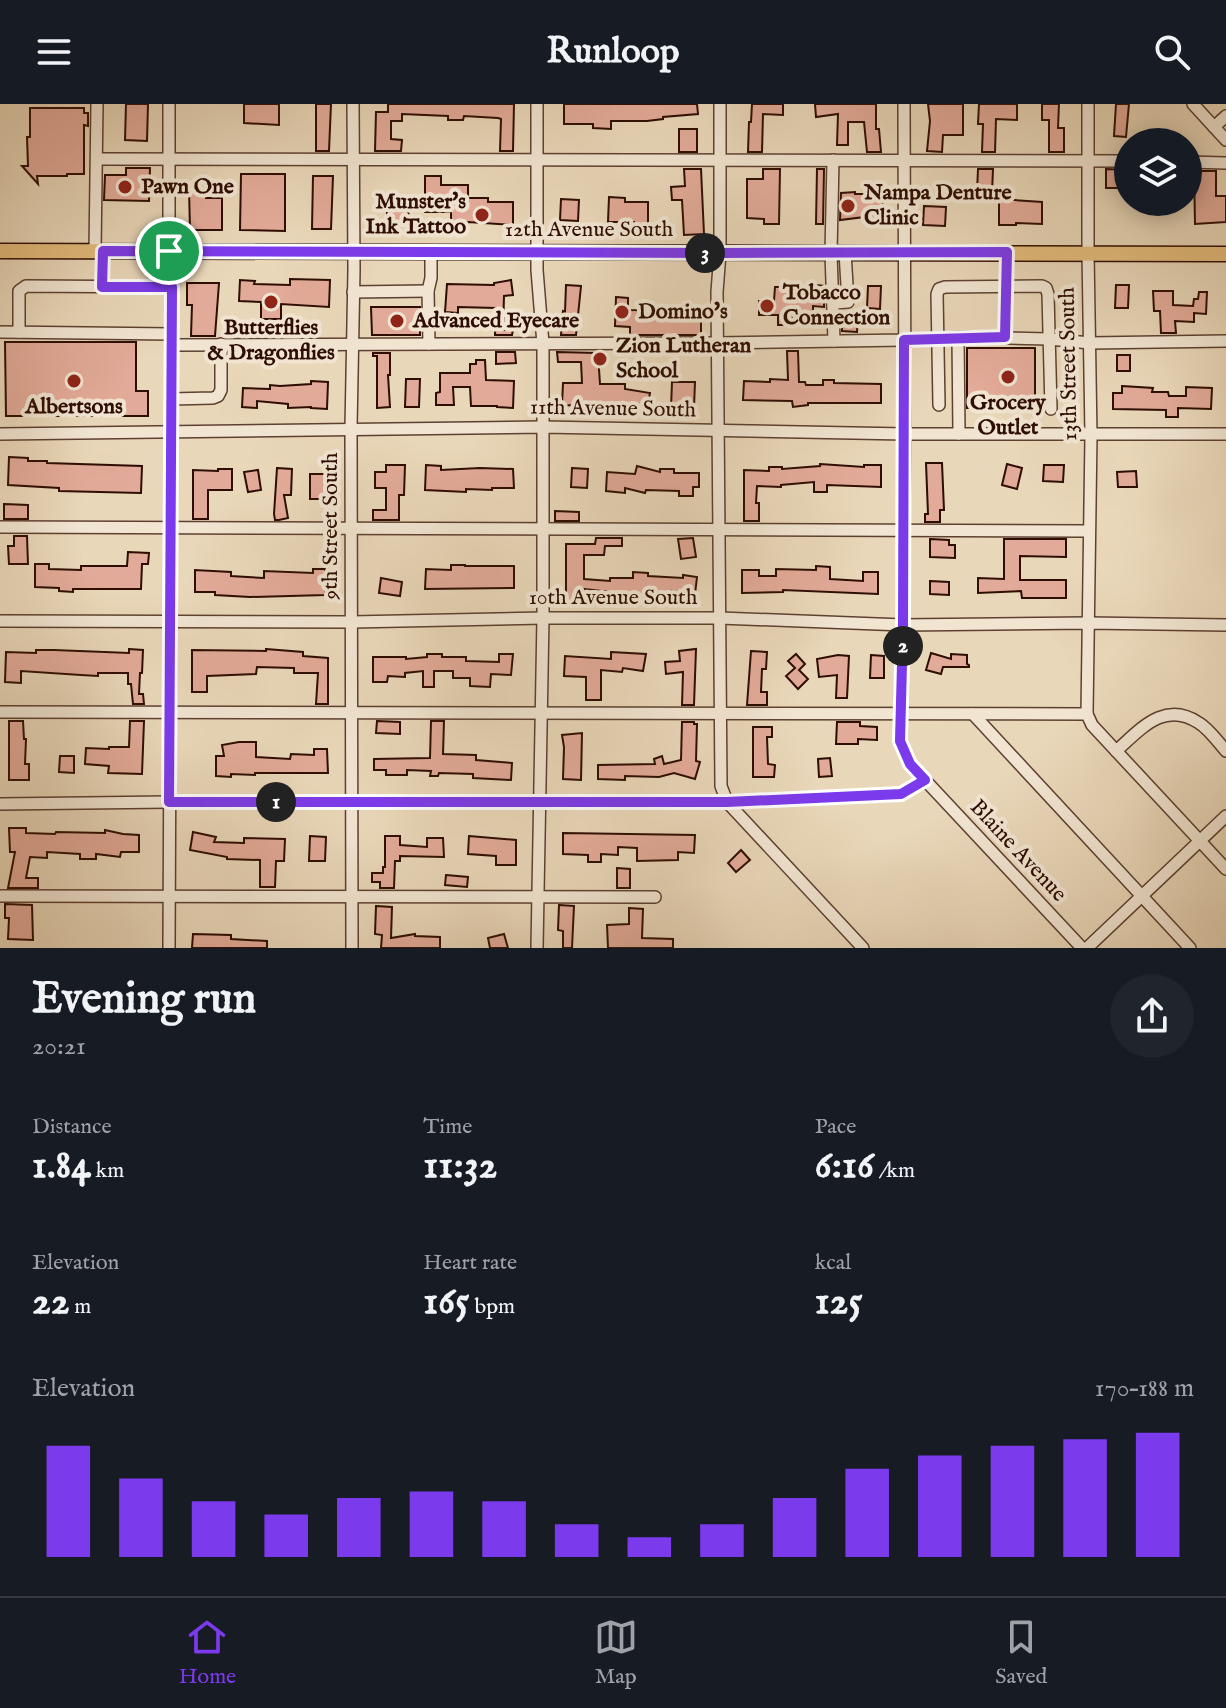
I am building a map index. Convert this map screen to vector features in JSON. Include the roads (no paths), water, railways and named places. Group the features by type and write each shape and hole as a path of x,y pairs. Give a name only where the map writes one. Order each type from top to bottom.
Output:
{"main road":[{"name":"12th Avenue South","path":"0,251 1226,254"}],"street":[{"path":"97,104 102,287"},
{"path":"169,104 169,251 172,268 169,948"},
{"name":"9th Street South","path":"352,948 353,104"},
{"path":"537,104 536,252 543,344 543,618 537,948"},
{"path":"720,104 717,292 721,786 727,802 863,948"},
{"name":"Blaine Avenue","path":"904,104 905,434 900,741 910,764 1084,948"},
{"name":"13th Street South","path":"1087,714 1091,435 1088,104"},
{"path":"1193,104 1226,140"},
{"path":"1214,127 1226,116"},
{"path":"97,159 1114,161"},
{"path":"833,160 838,252 833,275 834,341"},
{"path":"1202,162 1226,163"},
{"path":"429,344 431,252"},
{"path":"834,303 848,302 846,275 838,252"},
{"path":"1005,337 1007,252"},
{"path":"833,275 846,275"},
{"path":"19,332 19,291 26,286 172,287"},
{"path":"939,405 939,289 1042,286 1048,294 1051,409"},
{"path":"353,292 428,291"},
{"path":"0,332 221,344 718,343 1005,337 1090,343 1226,341"},
{"path":"958,338 959,434"},
{"path":"171,399 218,396 221,390 221,344"},
{"name":"11th Avenue South","path":"0,434 543,427 905,434 1226,434"},
{"path":"0,527 1089,531"},
{"name":"10th Avenue South","path":"0,621 352,622 720,618 903,625 1088,623 1223,628"},
{"path":"0,712 1087,714 1092,725 1226,869"},
{"path":"973,714 1190,948"},
{"path":"1116,751 1153,718 1178,714 1200,723 1226,751"},
{"path":"0,804 727,802 901,794 925,780"},
{"path":"1084,948 1226,816"},
{"path":"0,896 655,897"}],"place":[{"name":"Pawn One","path":"125,187"},
{"name":"Nampa Denture Clinic","path":"848,206"},
{"name":"Munster's Ink Tattoo","path":"482,215"},
{"name":"Butterflies & Dragonflies","path":"271,302"},
{"name":"Tobacco Connection","path":"767,306"},
{"name":"Domino's","path":"622,312"},
{"name":"Advanced Eyecare","path":"397,321"},
{"name":"Zion Lutheran School","path":"600,359"},
{"name":"Grocery Outlet","path":"1008,377"},
{"name":"Albertsons","path":"74,381"}]}
